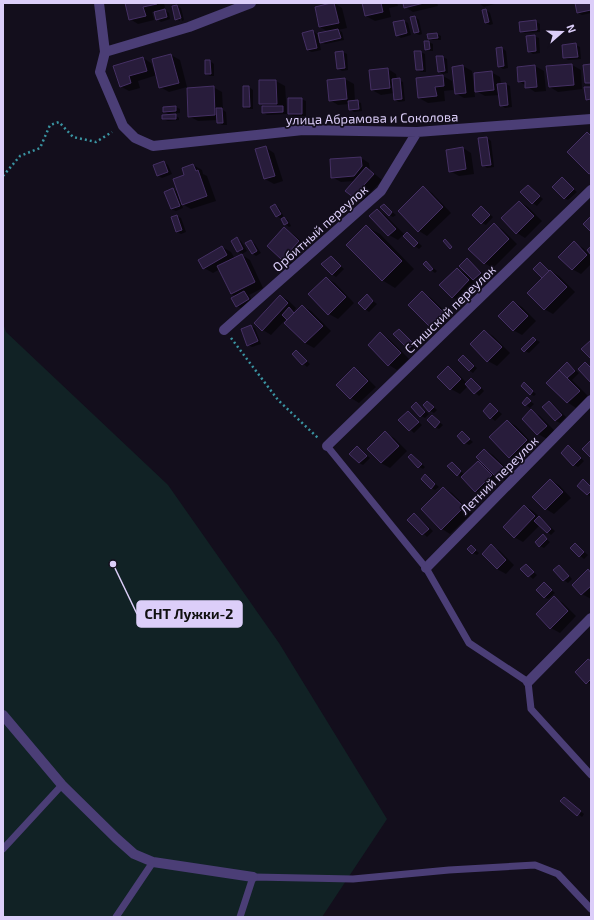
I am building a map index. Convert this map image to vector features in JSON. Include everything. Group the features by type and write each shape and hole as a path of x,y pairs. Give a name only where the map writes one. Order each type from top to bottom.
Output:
{"street":[{"path":"99,3 105,52 100,72 123,126"},
{"path":"105,52 189,27 251,3"},
{"name":"улица Абрамова и Соколова","path":"123,126 135,138 153,146 304,130 417,132 591,119"},
{"name":"Орбитный переулок","path":"224,330 381,191 417,132"},
{"name":"Стишский переулок","path":"327,446 591,190"},
{"name":"Летний переулок","path":"426,568 591,400"},
{"path":"528,682 591,618"},
{"path":"3,716 62,785 134,854 153,862 253,876"}],"lane":[{"path":"327,446 426,568 468,643 528,682 531,709 591,775"},
{"path":"3,849 62,785"},
{"path":"116,917 153,862"},
{"path":"240,917 253,876 354,879 449,870 535,865 558,874 591,909"}],"path":[{"path":"3,176 20,156 40,148 50,125 59,122 73,137 96,142 123,126"},
{"path":"224,330 278,400 327,446"}],"shaded area":[{"path":"3,323 6,332 168,485 279,643 387,819 322,917 3,917"}],"building":[{"path":"125,3 157,4 143,7 146,16 129,20"},
{"path":"334,3 339,23 319,27 315,7"},
{"path":"362,3 381,3 383,12 365,16"},
{"path":"403,3 424,3 404,8"},
{"path":"575,3 591,3 591,10 577,13"},
{"path":"177,5 181,18 175,20 172,6"},
{"path":"165,9 167,17 156,20 154,12"},
{"path":"486,9 489,22 485,23 482,10"},
{"path":"415,16 419,32 414,33 410,17"},
{"path":"404,20 407,33 396,36 393,22"},
{"path":"536,20 537,30 520,32 519,22"},
{"path":"338,29 341,38 320,43 318,33"},
{"path":"313,30 317,48 307,50 302,33"},
{"path":"437,33 438,38 428,39 427,34"},
{"path":"535,35 536,51 528,52 526,36"},
{"path":"424,41 429,41 430,49 425,50"},
{"path":"576,43 578,57 563,58 562,45"},
{"path":"502,47 504,66 498,67 496,48"},
{"path":"343,51 345,68 337,69 335,52"},
{"path":"414,51 421,51 423,70 416,70"},
{"path":"171,54 179,83 159,88 152,59"},
{"path":"436,56 443,56 445,71 438,72"},
{"path":"143,57 147,71 129,76 131,83 120,87 113,66"},
{"path":"205,60 210,60 211,74 205,74"},
{"path":"572,64 574,85 549,87 546,66"},
{"path":"591,64 591,83 585,83 583,65"},
{"path":"463,65 466,93 455,94 452,67"},
{"path":"535,65 537,87 525,88 525,81 518,82 517,67"},
{"path":"388,68 390,88 371,90 369,70"},
{"path":"492,71 494,90 475,92 474,73"},
{"path":"443,75 444,86 435,87 437,96 418,98 416,78"},
{"path":"345,78 347,99 329,101 327,80"},
{"path":"400,78 402,99 394,100 392,79"},
{"path":"259,80 276,80 277,104 259,104"},
{"path":"506,83 508,105 500,106 497,84"},
{"path":"214,86 215,115 188,117 187,88"},
{"path":"243,86 249,86 250,107 243,107"},
{"path":"584,87 591,87 591,99 586,100"},
{"path":"288,98 302,98 302,114 288,114"},
{"path":"358,100 359,109 349,110 348,101"},
{"path":"176,106 176,111 163,112 163,107"},
{"path":"262,106 283,106 283,112 262,113"},
{"path":"216,108 222,108 223,123 217,123"},
{"path":"176,114 176,119 162,119 162,115"},
{"path":"587,132 591,136 591,173 589,174 567,152"},
{"path":"487,137 491,165 482,166 478,138"},
{"path":"266,146 275,176 264,179 255,149"},
{"path":"463,147 466,169 449,172 446,150"},
{"path":"361,157 362,166 354,176 331,178 330,159"},
{"path":"164,161 168,172 157,176 153,165"},
{"path":"193,164 196,171 198,170 207,196 182,205 173,179 184,175 182,168"},
{"path":"366,167 374,174 353,197 345,191"},
{"path":"562,177 574,189 564,199 552,187"},
{"path":"528,185 540,196 532,204 520,192"},
{"path":"423,186 443,207 418,232 398,211"},
{"path":"173,188 180,206 171,209 164,192"},
{"path":"519,201 534,216 516,234 501,218"},
{"path":"275,204 281,214 276,217 270,207"},
{"path":"384,204 392,212 389,216 380,207"},
{"path":"481,206 490,215 481,224 472,215"},
{"path":"377,209 396,229 388,236 369,216"},
{"path":"177,215 182,230 176,232 171,217"},
{"path":"591,216 591,232 583,224"},
{"path":"284,217 288,223 284,225 281,219"},
{"path":"494,223 509,239 484,264 468,249"},
{"path":"366,225 402,261 382,281 346,245"},
{"path":"284,227 299,241 282,260 267,246"},
{"path":"407,232 418,243 414,247 403,236"},
{"path":"237,237 243,249 237,252 231,241"},
{"path":"445,239 452,247 450,249 443,241"},
{"path":"251,240 257,251 252,254 245,243"},
{"path":"574,241 587,255 572,270 558,257"},
{"path":"222,246 227,255 203,269 198,260"},
{"path":"591,246 591,255 587,250"},
{"path":"242,254 255,282 231,294 217,266"},
{"path":"331,256 341,266 332,275 321,264"},
{"path":"467,258 481,273 473,280 459,266"},
{"path":"426,261 433,269 430,271 423,264"},
{"path":"540,262 549,271 542,278 533,269"},
{"path":"457,268 469,280 452,298 439,285"},
{"path":"550,270 567,287 544,310 527,293"},
{"path":"326,277 346,297 328,315 308,294"},
{"path":"244,291 249,299 236,307 231,298"},
{"path":"422,291 443,312 429,326 408,305"},
{"path":"367,294 373,301 365,310 358,303"},
{"path":"280,295 288,303 262,331 254,323"},
{"path":"513,301 528,316 513,331 498,316"},
{"path":"302,305 323,326 305,343 284,323"},
{"path":"289,307 294,313 287,320 282,315"},
{"path":"251,325 258,341 247,346 241,329"},
{"path":"399,329 414,344 408,349 393,334"},
{"path":"484,330 502,347 487,362 470,344"},
{"path":"380,332 401,353 388,366 368,345"},
{"path":"533,337 536,340 524,352 521,349"},
{"path":"591,340 591,359 581,349"},
{"path":"296,350 307,361 302,365 292,354"},
{"path":"463,355 474,366 469,371 458,360"},
{"path":"567,362 575,371 567,378 559,370"},
{"path":"585,362 591,368 591,383 578,369"},
{"path":"448,366 461,379 450,390 437,377"},
{"path":"354,367 368,381 350,399 336,385"},
{"path":"559,370 580,391 567,403 546,383"},
{"path":"471,378 481,388 474,394 465,384"},
{"path":"524,382 533,391 530,395 521,386"},
{"path":"527,397 531,401 525,406 522,403"},
{"path":"427,401 434,407 429,412 423,405"},
{"path":"549,401 562,415 555,421 542,407"},
{"path":"416,402 425,412 420,417 411,407"},
{"path":"490,403 498,411 490,419 483,411"},
{"path":"531,409 547,426 537,435 522,419"},
{"path":"408,411 419,422 409,431 398,420"},
{"path":"432,415 440,422 435,428 427,420"},
{"path":"507,420 527,440 509,458 489,437"},
{"path":"385,431 399,446 381,463 367,449"},
{"path":"462,431 470,439 464,444 457,436"},
{"path":"591,440 591,458 582,449"},
{"path":"568,445 581,458 573,466 561,453"},
{"path":"357,446 367,456 359,463 349,454"},
{"path":"484,449 505,469 497,478 476,457"},
{"path":"411,454 422,464 418,468 408,457"},
{"path":"478,461 492,475 475,492 461,477"},
{"path":"452,462 461,471 457,476 447,466"},
{"path":"425,474 435,484 431,489 421,479"},
{"path":"550,479 563,492 545,510 532,497"},
{"path":"583,479 591,487 591,491 587,495 577,486"},
{"path":"443,487 464,507 441,530 421,509"},
{"path":"524,505 535,516 514,538 503,527"},
{"path":"414,513 429,529 422,535 407,520"},
{"path":"539,516 551,529 547,533 534,521"},
{"path":"543,534 547,539 539,547 535,542"},
{"path":"575,543 584,552 579,557 570,548"},
{"path":"491,544 506,560 497,569 482,554"},
{"path":"471,545 476,550 472,554 467,549"},
{"path":"526,564 534,572 528,577 520,569"},
{"path":"559,565 569,576 563,581 553,570"},
{"path":"588,569 591,573 591,586 581,595 572,585"},
{"path":"544,582 552,590 544,598 536,590"},
{"path":"554,596 568,611 550,629 536,614"},
{"path":"588,659 591,661 591,679 586,684 575,672"},
{"path":"564,797 581,811 577,816 560,801"}],"place":[{"name":"СНТ Лужки-2","path":"113,564"}]}
